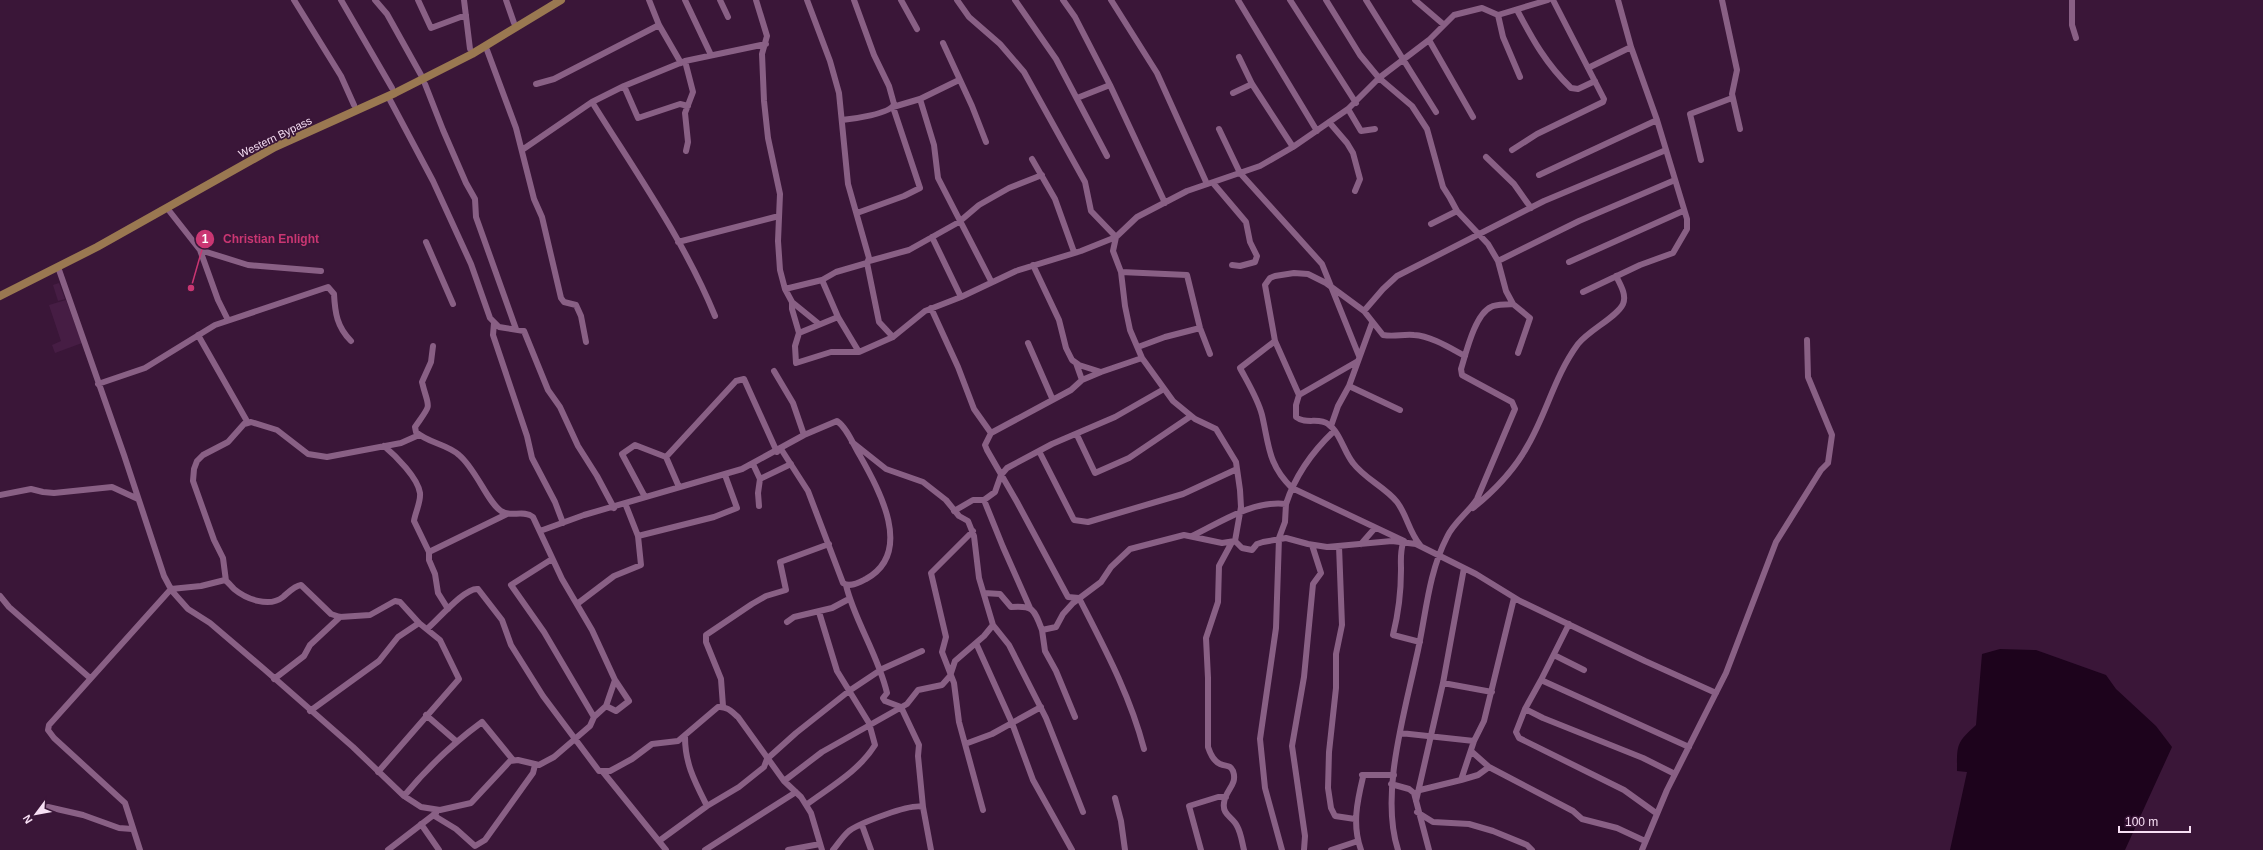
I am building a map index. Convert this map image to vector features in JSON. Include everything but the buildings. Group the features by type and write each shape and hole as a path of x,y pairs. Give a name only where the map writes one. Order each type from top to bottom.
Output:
{"main road":[{"name":"Western Bypass","path":"0,296 58,267 167,208 275,147 402,89 472,54 561,0"}],"street":[{"path":"294,0 341,76 354,105"},
{"path":"341,0 392,88"},
{"path":"375,0 387,14 421,75"},
{"path":"418,0 431,28 466,15"},
{"path":"464,0 470,49"},
{"path":"506,0 514,23"},
{"path":"648,0 659,25 683,62 693,92 685,113 688,142 686,151"},
{"path":"685,0 711,55"},
{"path":"720,0 728,18"},
{"path":"756,0 768,36 762,54 764,101 768,138 780,194 778,240 780,270 785,289 792,302 819,324"},
{"path":"806,0 830,61 839,93 848,184 868,262 879,322 893,337"},
{"path":"854,0 874,55 889,86 893,107 920,188 904,196 856,213"},
{"path":"900,0 918,29"},
{"path":"957,0 968,16 1000,44 1024,72 1082,175 1091,211 1116,237"},
{"path":"1014,0 1056,59 1107,156"},
{"path":"1063,0 1075,17 1110,85 1165,203"},
{"path":"1111,0 1157,73 1210,184 1246,222 1250,242 1257,256 1255,262 1250,264 1232,265"},
{"path":"1238,0 1317,131"},
{"path":"1290,0 1356,102"},
{"path":"1326,0 1360,55 1379,78 1412,106 1427,129 1444,187 1457,210 1480,234 1498,261 1506,291 1512,304 1530,318 1518,353"},
{"path":"1366,0 1436,112"},
{"path":"1415,0 1443,24"},
{"path":"792,302 792,309 799,333 795,346 796,363 831,352 859,352 893,337 914,322 920,314 932,308 961,297 990,282 1033,265 1116,237 1137,217 1187,191 1260,166 1293,148 1348,110 1379,78 1429,40 1443,24 1454,15 1476,8 1486,9 1498,14 1517,10 1548,0"},
{"path":"1512,150 1537,134 1603,102 1604,96 1594,81 1553,0"},
{"path":"1583,292 1675,251 1687,229 1687,219 1683,210 1657,120 1631,47 1618,0"},
{"path":"1722,0 1737,72 1732,90 1732,98 1740,129"},
{"path":"2072,0 2072,25 2076,38"},
{"path":"1517,10 1541,54 1554,71 1571,88 1578,89 1594,81"},
{"path":"1498,14 1503,37 1520,77"},
{"path":"536,84 554,79 659,25"},
{"path":"1429,40 1473,117"},
{"path":"943,43 972,106 986,142"},
{"path":"522,150 592,102 624,86 683,62 766,44"},
{"path":"1588,68 1631,47"},
{"path":"487,50 522,150 534,199 542,217 561,298 564,302 576,305 581,316 586,342"},
{"path":"1239,57 1252,84 1293,148"},
{"path":"842,120 866,117 920,99 959,80"},
{"path":"425,84 466,183 475,199 476,216 516,329"},
{"path":"1233,93 1252,84"},
{"path":"1077,98 1110,85"},
{"path":"624,86 638,118 680,104 688,106"},
{"path":"1701,160 1690,114 1732,98"},
{"path":"920,99 934,145 938,178 990,282"},
{"path":"390,100 433,181 471,264 490,318 499,327 524,331 548,390 560,407 578,446 597,476 614,508"},
{"path":"592,102 678,242 703,287 715,316"},
{"path":"1348,110 1361,131 1376,129"},
{"path":"1539,175 1657,120"},
{"path":"1329,122 1348,143 1352,153 1360,179 1356,191"},
{"path":"1219,129 1240,173 1318,258 1328,275 1358,359"},
{"path":"1364,311 1383,289 1397,276 1571,189 1666,150"},
{"path":"1486,157 1514,184 1531,208"},
{"path":"1032,159 1055,199 1074,252"},
{"path":"785,289 822,280 836,272 909,250 959,222 979,205 1009,188 1042,175"},
{"path":"1498,261 1579,221 1675,180"},
{"path":"167,208 200,250 218,300 228,320"},
{"path":"1430,224 1457,210"},
{"path":"1569,262 1683,210"},
{"path":"678,242 779,216"},
{"path":"932,237 961,297"},
{"path":"1116,237 1114,251 1121,272 1130,330 1142,358 1172,402 1191,416 1216,429 1231,454 1237,469 1240,490 1240,512 1234,541 1219,566 1218,602 1206,638 1208,678 1208,747 1212,757 1220,764 1228,765 1232,769 1234,780 1226,797 1224,810 1226,815 1238,827 1244,850"},
{"path":"426,242 453,304"},
{"path":"200,250 248,265 321,271"},
{"path":"1033,265 1059,320 1066,348 1076,363 1082,380"},
{"path":"58,267 164,576 171,589 188,609 210,623 353,747 404,796 421,807 440,810 471,803 510,761 513,760"},
{"path":"1121,272 1187,275 1200,328 1210,354"},
{"path":"1465,356 1424,337 1413,334 1402,336 1383,335 1364,311 1332,287 1302,273 1275,276 1266,282 1265,285 1275,341 1299,395 1296,405 1296,417 1301,421 1324,422 1332,428 1353,464 1397,502 1405,516 1412,535 1420,545 1438,556 1464,568 1514,598 1716,693"},
{"path":"1398,850 1393,820 1391,784 1394,775 1400,733 1420,642 1428,590 1438,556 1450,532 1499,484 1529,444 1569,356 1586,335 1604,322 1623,305 1624,295 1616,276"},
{"path":"822,280 838,317 859,352"},
{"path":"98,384 145,368 198,335 228,320 328,287 334,294 336,319 351,341"},
{"path":"1470,511 1492,466 1515,409 1512,402 1462,375 1461,369 1478,320 1484,312 1491,306 1512,304"},
{"path":"932,308 958,367 974,409 991,433"},
{"path":"799,333 838,317"},
{"path":"494,323 493,335 527,436 532,458 555,502 563,523"},
{"path":"1282,850 1265,788 1260,739 1276,628 1279,538 1285,522 1286,504 1292,488 1316,449 1332,428 1338,406 1349,386 1372,323"},
{"path":"1138,347 1165,336 1200,328"},
{"path":"198,335 248,423 277,430 303,451 312,455 327,457 401,442 419,435"},
{"path":"1642,850 1656,813 1716,693 1736,647 1776,542 1820,470 1829,461 1832,435 1808,377 1807,340"},
{"path":"1275,341 1240,368 1260,407 1267,445 1280,477 1292,488 1406,543"},
{"path":"1028,343 1052,398"},
{"path":"433,346 432,362 422,382 428,395 428,408 416,427 416,432 419,435 449,448 460,455 477,475 500,511 507,514 529,514 533,517 552,559 592,630 615,680 629,701 616,711 606,706"},
{"path":"1079,598 1068,597 1017,502 1000,476 985,445 991,433 1052,398 1070,390 1082,380 1142,358"},
{"path":"1299,395 1358,359"},
{"path":"1076,363 1102,372"},
{"path":"774,371 793,404 804,435"},
{"path":"666,457 736,381 744,379 779,450 791,464 808,491 841,579 846,585 849,599 882,669 887,693 883,698 885,702 900,707 919,745 918,756 923,807 932,850"},
{"path":"1349,386 1400,410"},
{"path":"954,511 973,500 984,500 995,492 1000,476 1007,468 1052,444 1077,435 1115,417 1164,390"},
{"path":"1077,435 1094,472 1099,472 1128,458 1191,416"},
{"path":"540,531 644,497 725,475 753,464 804,435 837,421 851,441 874,480 889,519 891,533 887,553 881,567 865,579 855,584 846,585"},
{"path":"248,423 228,442 202,455 197,460 193,476 214,540 223,558 226,581 242,594 256,600 270,602 281,599 297,586 301,585 331,614 340,617 370,615 397,601 419,623 440,640 459,679 426,715 378,772"},
{"path":"851,441 861,447 886,469 923,482 946,500 954,511 968,521 973,531 979,578 993,625 1009,645 1041,707 1062,756 1083,812"},
{"path":"644,497 622,454 635,445 666,457 678,487"},
{"path":"384,446 402,463 417,485 420,494 414,521 429,552 429,560 435,574 438,593 448,609"},
{"path":"1038,451 1074,520 1082,522 1088,522 1183,494 1237,469"},
{"path":"753,464 760,479 758,493 759,506"},
{"path":"760,479 791,464"},
{"path":"638,536 714,517 737,508 725,475"},
{"path":"0,495 31,489 54,493 112,487 138,499"},
{"path":"984,500 1030,608 1035,614 1042,630 1045,651 1056,671 1075,717"},
{"path":"577,604 614,576 641,565 638,536 625,503"},
{"path":"1192,536 1240,512 1276,503 1286,504"},
{"path":"429,552 507,514"},
{"path":"1361,544 1375,528"},
{"path":"973,531 931,573 945,632 942,652 951,673 965,744 983,810"},
{"path":"1042,630 1056,627 1063,614 1079,598 1101,582 1110,567 1130,549 1178,536 1192,536 1222,543 1234,541"},
{"path":"1234,541 1242,548 1252,550 1257,544 1279,538 1286,538 1312,545 1339,546 1392,542 1420,545"},
{"path":"1406,543 1400,554 1402,571 1397,616 1393,635 1420,642"},
{"path":"788,850 821,847 813,818 806,805 796,792 784,781 767,759 738,717 723,706 721,679 706,642 706,635 756,602 786,590 780,562 829,544"},
{"path":"1304,850 1305,836 1292,746 1304,677 1313,584 1322,573 1312,545"},
{"path":"1339,546 1342,625 1336,654 1336,688 1329,752 1328,788 1331,808 1335,816 1355,819"},
{"path":"552,559 511,585 544,632 594,717"},
{"path":"1416,801 1420,790 1429,737 1443,683 1464,568"},
{"path":"140,850 124,803 54,738 48,730 49,725 171,589 226,581"},
{"path":"427,629 448,609 474,588 484,594 502,620 511,645 543,696 597,770 603,772 610,771 632,759 652,744 673,743 685,737 712,712 723,706"},
{"path":"984,593 1000,594 1011,607 1023,605 1030,608"},
{"path":"0,596 9,607 90,678"},
{"path":"1079,598 1113,664 1138,728 1144,748"},
{"path":"1461,780 1474,741 1484,721 1514,598"},
{"path":"787,622 794,617 819,612 847,600"},
{"path":"806,805 850,773 869,755 875,745 869,723 837,671 819,612"},
{"path":"274,679 304,656 310,645 340,617"},
{"path":"310,710 379,661 398,637 419,623"},
{"path":"1569,624 1525,708 1516,732 1519,738 1527,744 1624,790 1656,813"},
{"path":"784,781 822,752 869,723 907,704 918,690 942,685 951,673 955,661 976,643 993,625"},
{"path":"976,643 1012,723 1033,780 1072,850"},
{"path":"659,840 707,806 739,787 764,767 767,759 796,733 850,691 882,669 922,651"},
{"path":"1554,655 1584,670"},
{"path":"404,796 426,768 456,741 482,722 513,760 535,766 544,764 590,726 594,717 606,706 615,680"},
{"path":"1540,680 1689,747"},
{"path":"1443,683 1492,692"},
{"path":"965,744 992,734 1041,707"},
{"path":"1525,708 1542,718 1643,758 1675,774"},
{"path":"426,715 456,741"},
{"path":"1400,733 1474,741"},
{"path":"685,737 685,755 690,770 707,806"},
{"path":"1471,751 1489,767 1573,811 1582,819 1617,828 1645,841"},
{"path":"433,815 456,829 475,846 485,840 533,773 535,766"},
{"path":"1420,790 1478,775 1489,767"},
{"path":"603,772 666,850"},
{"path":"1361,850 1358,841 1355,819 1364,777 1362,775 1394,775"},
{"path":"1391,784 1409,789 1414,793 1429,850"},
{"path":"706,850 796,792"},
{"path":"1201,850 1187,807 1214,798 1226,797"},
{"path":"1115,798 1121,821 1125,850"},
{"path":"48,807 83,816 119,828 132,829"},
{"path":"833,850 849,832 862,824 884,815 923,807"},
{"path":"388,850 440,810"},
{"path":"1418,812 1433,822 1469,824 1493,831 1527,845 1532,850"},
{"path":"1121,821 1128,820"},
{"path":"421,824 439,850"},
{"path":"862,824 871,850"},
{"path":"1331,850 1358,841"}],"shaded area":[{"path":"59,283 65,299 58,301 53,285"},
{"path":"66,300 82,343 55,353 52,345 61,341 49,305"},
{"path":"2000,649 2036,650 2106,675 2116,689 2156,726 2172,747 2125,850 1950,850 1967,772 1957,771 1957,755 1959,745 1965,736 1976,725 1982,654"}],"place":[{"name":"Christian Enlight","path":"191,288"}]}
